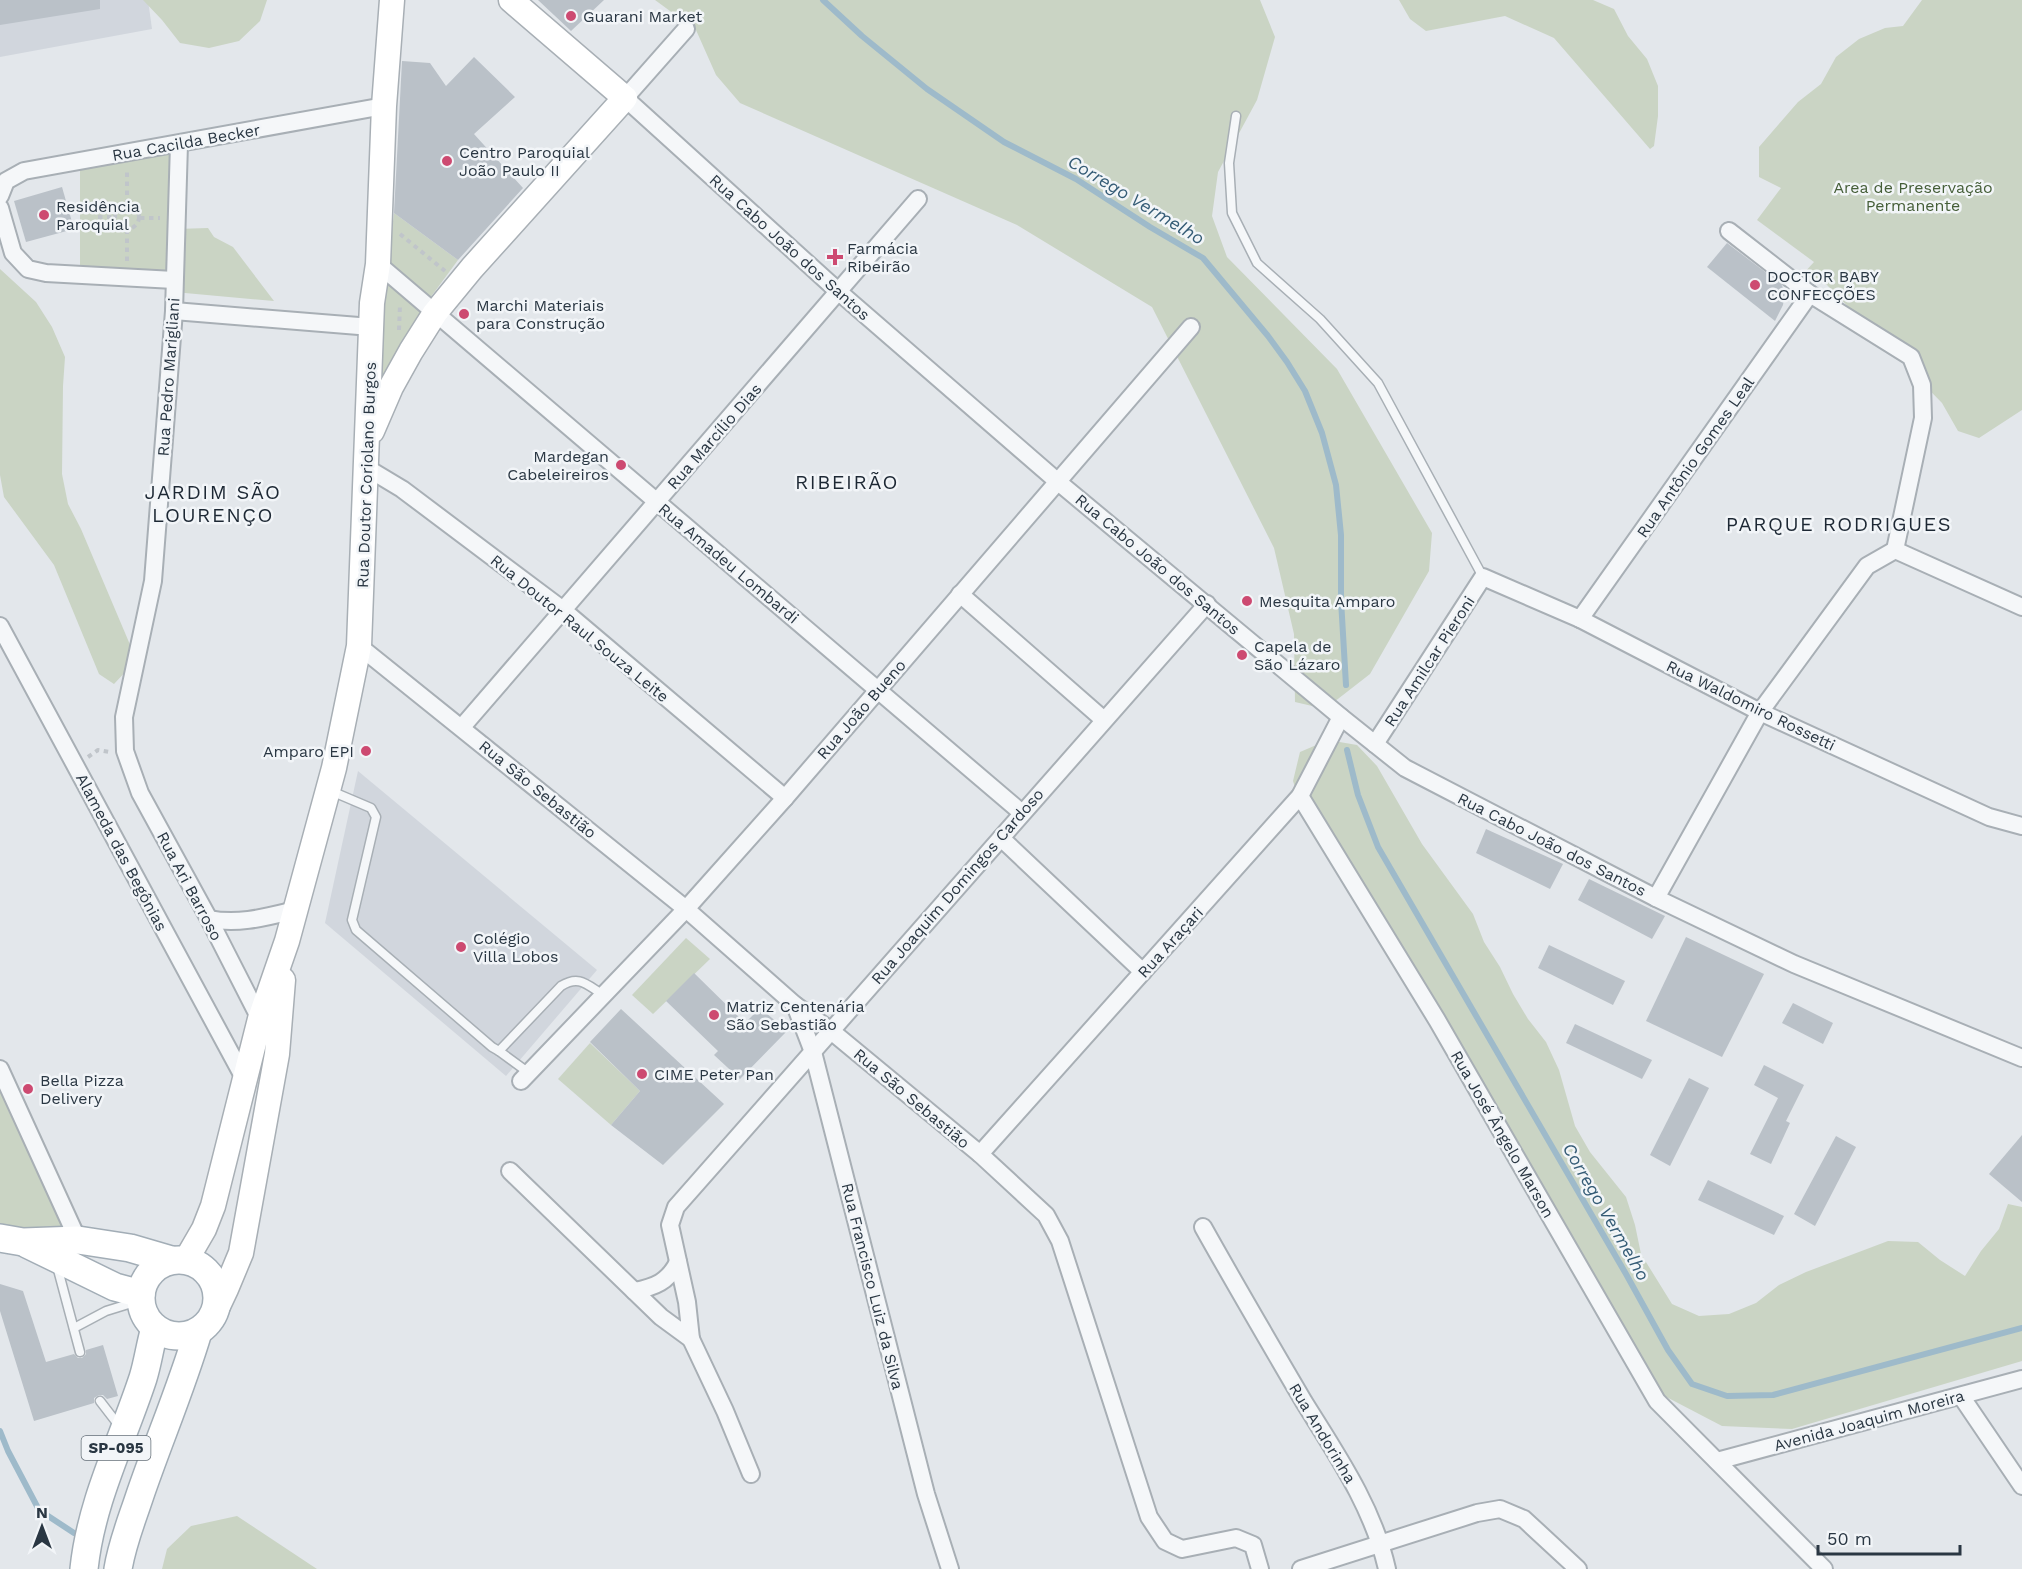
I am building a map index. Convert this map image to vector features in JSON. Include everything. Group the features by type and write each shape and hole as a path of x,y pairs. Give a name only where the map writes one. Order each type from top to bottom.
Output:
{"main road":[{"path":"11,1240 78,1240 130,1248 179,1260 205,1269 216,1285 218,1306"},
{"path":"11,1240 141,1297"},
{"path":"179,1260 160,1265 150,1272 144,1283 141,1297 144,1313 155,1328 169,1335 184,1336 198,1332"},
{"name":"SP-095","path":"118,1569 121,1550 149,1467 186,1373 198,1332 209,1323 218,1306"},
{"name":"SP-095","path":"84,1569 87,1541 99,1496 144,1376 155,1328"}],"street":[{"name":"Rua Doutor Coriolano Burgos","path":"287,941 328,790 359,646 371,327 378,264 384,106 392,0"},
{"name":"Rua Cabo João dos Santos","path":"511,0 625,98 839,292 1058,481 1405,768 1656,898 1794,964 2022,1058"},
{"path":"367,444 391,387 435,313 686,29"},
{"name":"Rua Cacilda Becker","path":"0,196 6,181 24,171 384,106"},
{"name":"Rua Pedro Marigliani","path":"126,753 124,717 153,581 174,311 179,144"},
{"name":"Rua Marcílio Dias","path":"462,727 918,200"},
{"path":"0,208 13,253 28,269 46,273 174,280"},
{"path":"1656,898 1760,712 1868,566 1895,550 1923,418 1922,385 1911,357 1810,294 1729,231"},
{"name":"Rua Amadeu Lombardi","path":"378,264 1022,813"},
{"name":"Rua Antônio Gomes Leal","path":"1580,619 1810,294"},
{"path":"174,311 371,327"},
{"name":"Rua João Bueno","path":"525,1077 602,994 686,909 785,798 1191,327"},
{"name":"Rua Doutor Raul Souza Leite","path":"367,468 402,489 563,610 785,798"},
{"path":"1895,550 2022,608"},
{"name":"Rua Waldomiro Rossetti","path":"1483,577 1580,619 1760,712 1989,817 2022,826"},
{"name":"Rua Amilcar Pieroni","path":"1375,744 1483,577"},
{"path":"960,594 1104,720"},
{"name":"Rua Joaquim Domingos Cardoso","path":"691,1339 687,1302 670,1225 676,1207 1207,604"},
{"name":"Alameda das Begônias","path":"0,626 244,1078"},
{"name":"Rua São Sebastião","path":"359,646 686,909 795,1005 830,1030 980,1154 1046,1215 1060,1241 1149,1517 1165,1541 1182,1549 1236,1538 1253,1545 1260,1569"},
{"name":"Rua Araçari","path":"980,1154 1300,796 1341,717"},
{"name":"Rua Ari Barroso","path":"126,753 140,793 209,919 260,1019"},
{"name":"Rua José Ângelo Marson","path":"1300,796 1437,1020 1657,1401 1824,1569"},
{"path":"1001,838 1143,972"},
{"path":"209,919 226,922 249,921 295,910"},
{"path":"179,1260 204,1229 213,1206 260,1019 287,941"},
{"path":"218,1306 241,1253 277,1054 287,941"},
{"name":"Rua Francisco Luiz da Silva","path":"795,1005 813,1052 926,1494 950,1569"},
{"path":"260,1019 277,1054"},
{"path":"0,1069 78,1240"},
{"path":"510,1172 661,1317 691,1339 725,1411 751,1474"},
{"name":"Rua Andorinha","path":"1203,1227 1246,1304 1362,1497 1381,1543 1387,1569"},
{"path":"634,1291 652,1288 665,1281 673,1273 678,1262"},
{"name":"Avenida Joaquim Moreira","path":"1717,1461 2022,1379"},
{"path":"1961,1396 2022,1486"},
{"path":"1301,1569 1477,1513 1500,1509 1524,1519 1578,1569"}],"lane":[{"path":"1236,116 1228,163 1232,213 1257,263 1320,319 1378,383 1483,577"},
{"path":"328,790 371,808 376,817 352,920 356,930 499,1051 525,1077"},
{"path":"499,1051 561,986 570,981 582,981 602,994"},
{"path":"54,1257 80,1352"},
{"path":"74,1328 106,1311 141,1297"},
{"path":"100,1401 123,1431"}],"path":[{"path":"127,204 128,153"},
{"path":"127,204 137,208 140,218 138,224 127,229 118,225 115,216 116,210 127,204"},
{"path":"98,217 115,216"},
{"path":"380,218 460,282"},
{"path":"126,278 127,229"},
{"path":"398,337 401,284"},
{"path":"75,765 99,750 126,753"}],"shaded area":[{"path":"0,0 148,0 152,29 0,57"},
{"name":"Colégio Villa Lobos","path":"358,771 597,970 506,1076 325,923"}],"green space":[{"path":"143,0 267,0 260,21 239,41 209,48 180,43"},
{"path":"655,0 1260,0 1275,37 1257,100 1218,172 1212,216 1227,257 1337,369 1432,533 1429,571 1370,674 1325,709 1295,702 1294,634 1274,548 1152,307 1017,225 740,103 716,75 696,30"},
{"path":"1399,0 1593,0 1614,9 1628,36 1647,59 1658,86 1658,116 1654,146 1650,149 1554,38 1505,16 1426,31 1410,19"},
{"name":"Area de Preservação Permanente","path":"1922,0 2022,0 2022,410 1979,438 1958,431 1942,403 1827,285 1803,274 1814,262 1757,220 1781,188 1759,177 1759,147 1798,102 1821,84 1836,57 1859,39 1885,28 1903,26"},
{"path":"176,144 176,229 208,228 214,237 233,247 274,301 174,292 175,281 80,275 80,161"},
{"path":"394,213 458,260 430,298 388,264"},
{"path":"0,269 36,302 52,327 65,357 62,474 68,504 81,529 131,647 128,669 114,684 99,674 54,565 4,497 0,475"},
{"path":"380,269 431,314 370,421"},
{"path":"1328,740 1357,745 1377,766 1422,844 1473,914 1484,942 1513,994 1528,1019 1546,1042 1559,1070 1575,1126 1590,1152 1626,1197 1641,1254 1672,1304 1699,1316 1729,1314 1756,1303 1779,1285 1806,1272 1888,1241 1918,1242 1965,1276 1999,1229 2008,1204 2022,1207 2022,1361 1792,1429 1722,1426 1653,1390 1635,1347 1527,1169 1473,1100 1442,1039 1302,808 1293,781 1300,752"},
{"path":"686,938 710,959 653,1014 632,995"},
{"path":"590,1043 640,1091 611,1125 558,1079"},
{"path":"0,1071 76,1239 0,1234"},
{"path":"237,1516 317,1569 162,1569 167,1549 191,1526"}],"building":[{"path":"0,0 100,0 100,9 0,25"},
{"name":"Guarani Market","path":"538,0 604,0 571,31"},
{"name":"Centro Paroquial João Paulo II","path":"474,57 515,97 474,134 523,188 458,260 394,213 402,61 430,63 446,86"},
{"name":"Residência Paroquial","path":"62,187 74,229 26,242 14,201"},
{"name":"DOCTOR BABY CONFECÇÕES","path":"1727,243 1781,284 1785,291 1783,305 1775,321 1707,267"},
{"path":"1486,829 1563,864 1550,889 1476,853"},
{"path":"1589,879 1665,916 1652,939 1578,900"},
{"path":"1686,937 1764,974 1722,1057 1646,1021"},
{"path":"1549,945 1625,981 1613,1005 1538,968"},
{"path":"694,973 745,1023 760,1008 786,1032 740,1079 714,1055 718,1051 666,1001"},
{"path":"1793,1003 1833,1023 1823,1044 1782,1023"},
{"path":"621,1009 724,1104 663,1165 611,1125 640,1091 590,1042"},
{"path":"1575,1024 1652,1060 1642,1079 1566,1043"},
{"path":"1764,1065 1804,1085 1786,1121 1790,1123 1771,1164 1750,1154 1778,1098 1754,1085"},
{"path":"1689,1078 1709,1088 1670,1166 1650,1155"},
{"path":"2022,1135 2022,1202 1989,1174"},
{"path":"1836,1136 1856,1147 1815,1226 1794,1214"},
{"path":"1708,1180 1784,1216 1774,1235 1698,1200"},
{"path":"0,1284 23,1291 46,1362 74,1354 82,1358 86,1350 103,1345 118,1396 107,1399 99,1395 94,1398 94,1403 34,1421 0,1311"}],"waterway":[{"name":"Corrego Vermelho","path":"823,0 862,36 927,89 1004,142 1076,179 1203,258 1268,336 1305,391 1322,433 1336,485 1341,535 1341,600 1346,685"},
{"name":"Corrego Vermelho","path":"1347,750 1358,795 1378,847 1668,1350 1692,1384 1727,1396 1773,1395 2022,1328"},
{"path":"0,1431 39,1510 74,1533"}],"place":[{"name":"Guarani Market","path":"571,16"},
{"name":"Centro Paroquial João Paulo II","path":"447,161"},
{"name":"Residência Paroquial","path":"44,215"},
{"name":"Farmácia Ribeirão","path":"835,257"},
{"name":"DOCTOR BABY CONFECÇÕES","path":"1755,285"},
{"name":"Marchi Materiais para Construção","path":"464,314"},
{"name":"Mardegan Cabeleireiros","path":"621,465"},
{"name":"Mesquita Amparo","path":"1247,601"},
{"name":"Capela de São Lázaro","path":"1242,655"},
{"name":"Amparo EPI","path":"366,751"},
{"name":"Colégio Villa Lobos","path":"461,947"},
{"name":"Matriz Centenária São Sebastião","path":"714,1015"},
{"name":"CIME Peter Pan","path":"642,1074"},
{"name":"Bella Pizza Delivery","path":"28,1089"}],"district":[{"name":"RIBEIRÃO","path":"847,482"},
{"name":"JARDIM SÃO LOURENÇO","path":"213,504"},
{"name":"PARQUE RODRIGUES","path":"1839,524"}]}
